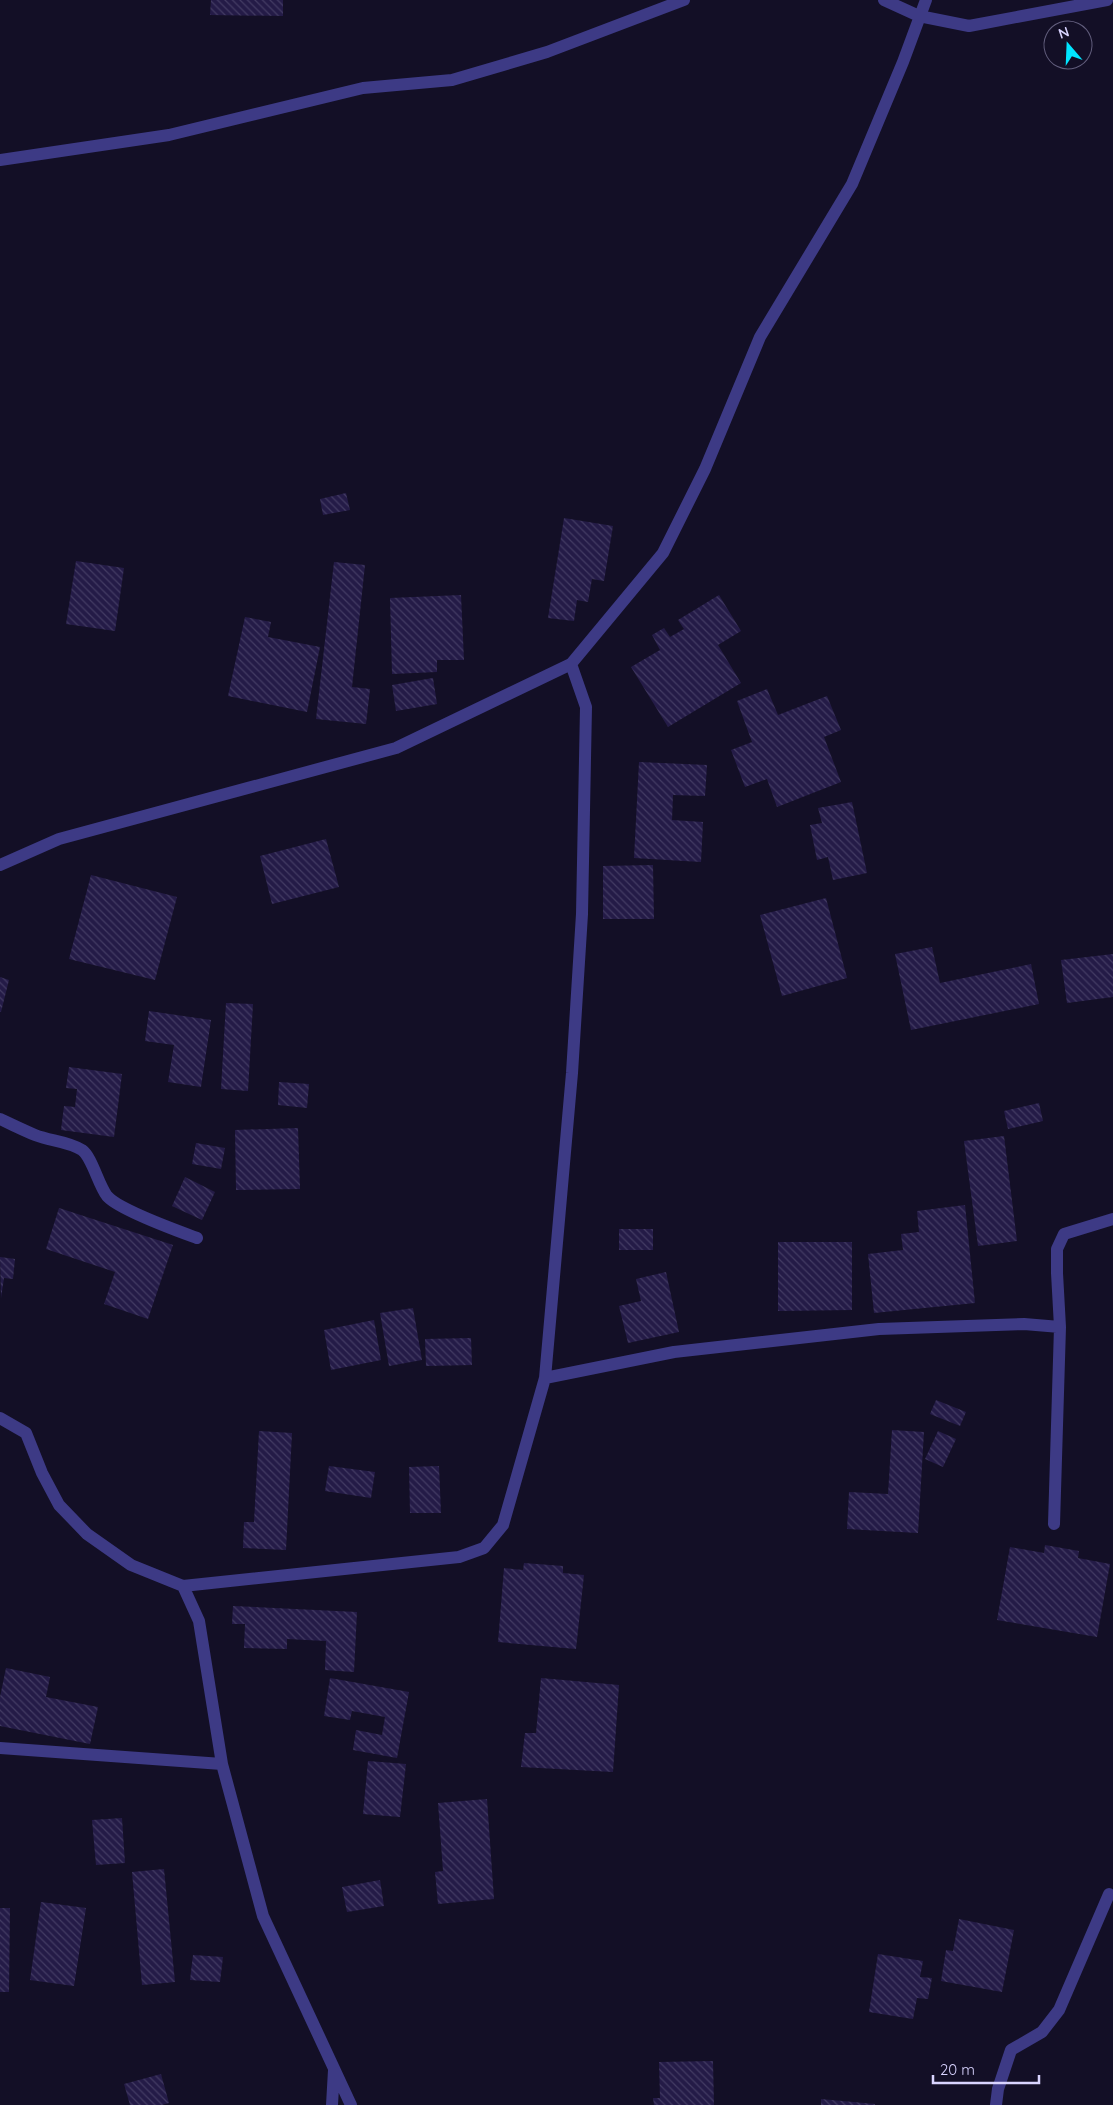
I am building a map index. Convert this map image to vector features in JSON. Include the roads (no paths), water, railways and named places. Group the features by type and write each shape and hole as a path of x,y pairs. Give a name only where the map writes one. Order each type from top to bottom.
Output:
{"street":[{"path":"0,160 169,135 363,88 452,80 547,52 684,0"},
{"path":"884,0 919,16 970,26 1107,0"},
{"path":"0,865 59,839 396,748 571,664 663,553 705,470 760,338 852,184 903,62 926,0"},
{"path":"0,1418 26,1432 42,1474 59,1505 87,1534 131,1566 183,1586 459,1557 484,1548 503,1526 545,1378 572,1073 582,914 586,708 571,664"},
{"path":"0,1119 36,1135 83,1151 91,1162 97,1181 109,1198 136,1213 197,1238"},
{"path":"1054,1524 1060,1327 1056,1274 1057,1249 1064,1234 1113,1219"},
{"path":"545,1378 674,1352 879,1330 1024,1324 1060,1327"},
{"path":"183,1586 199,1622 222,1764 263,1916 351,2105"},
{"path":"0,1748 222,1764"},
{"path":"996,2105 998,2089 1011,2050 1042,2032 1059,2010 1109,1894"},
{"path":"332,2105 334,2067"}]}
